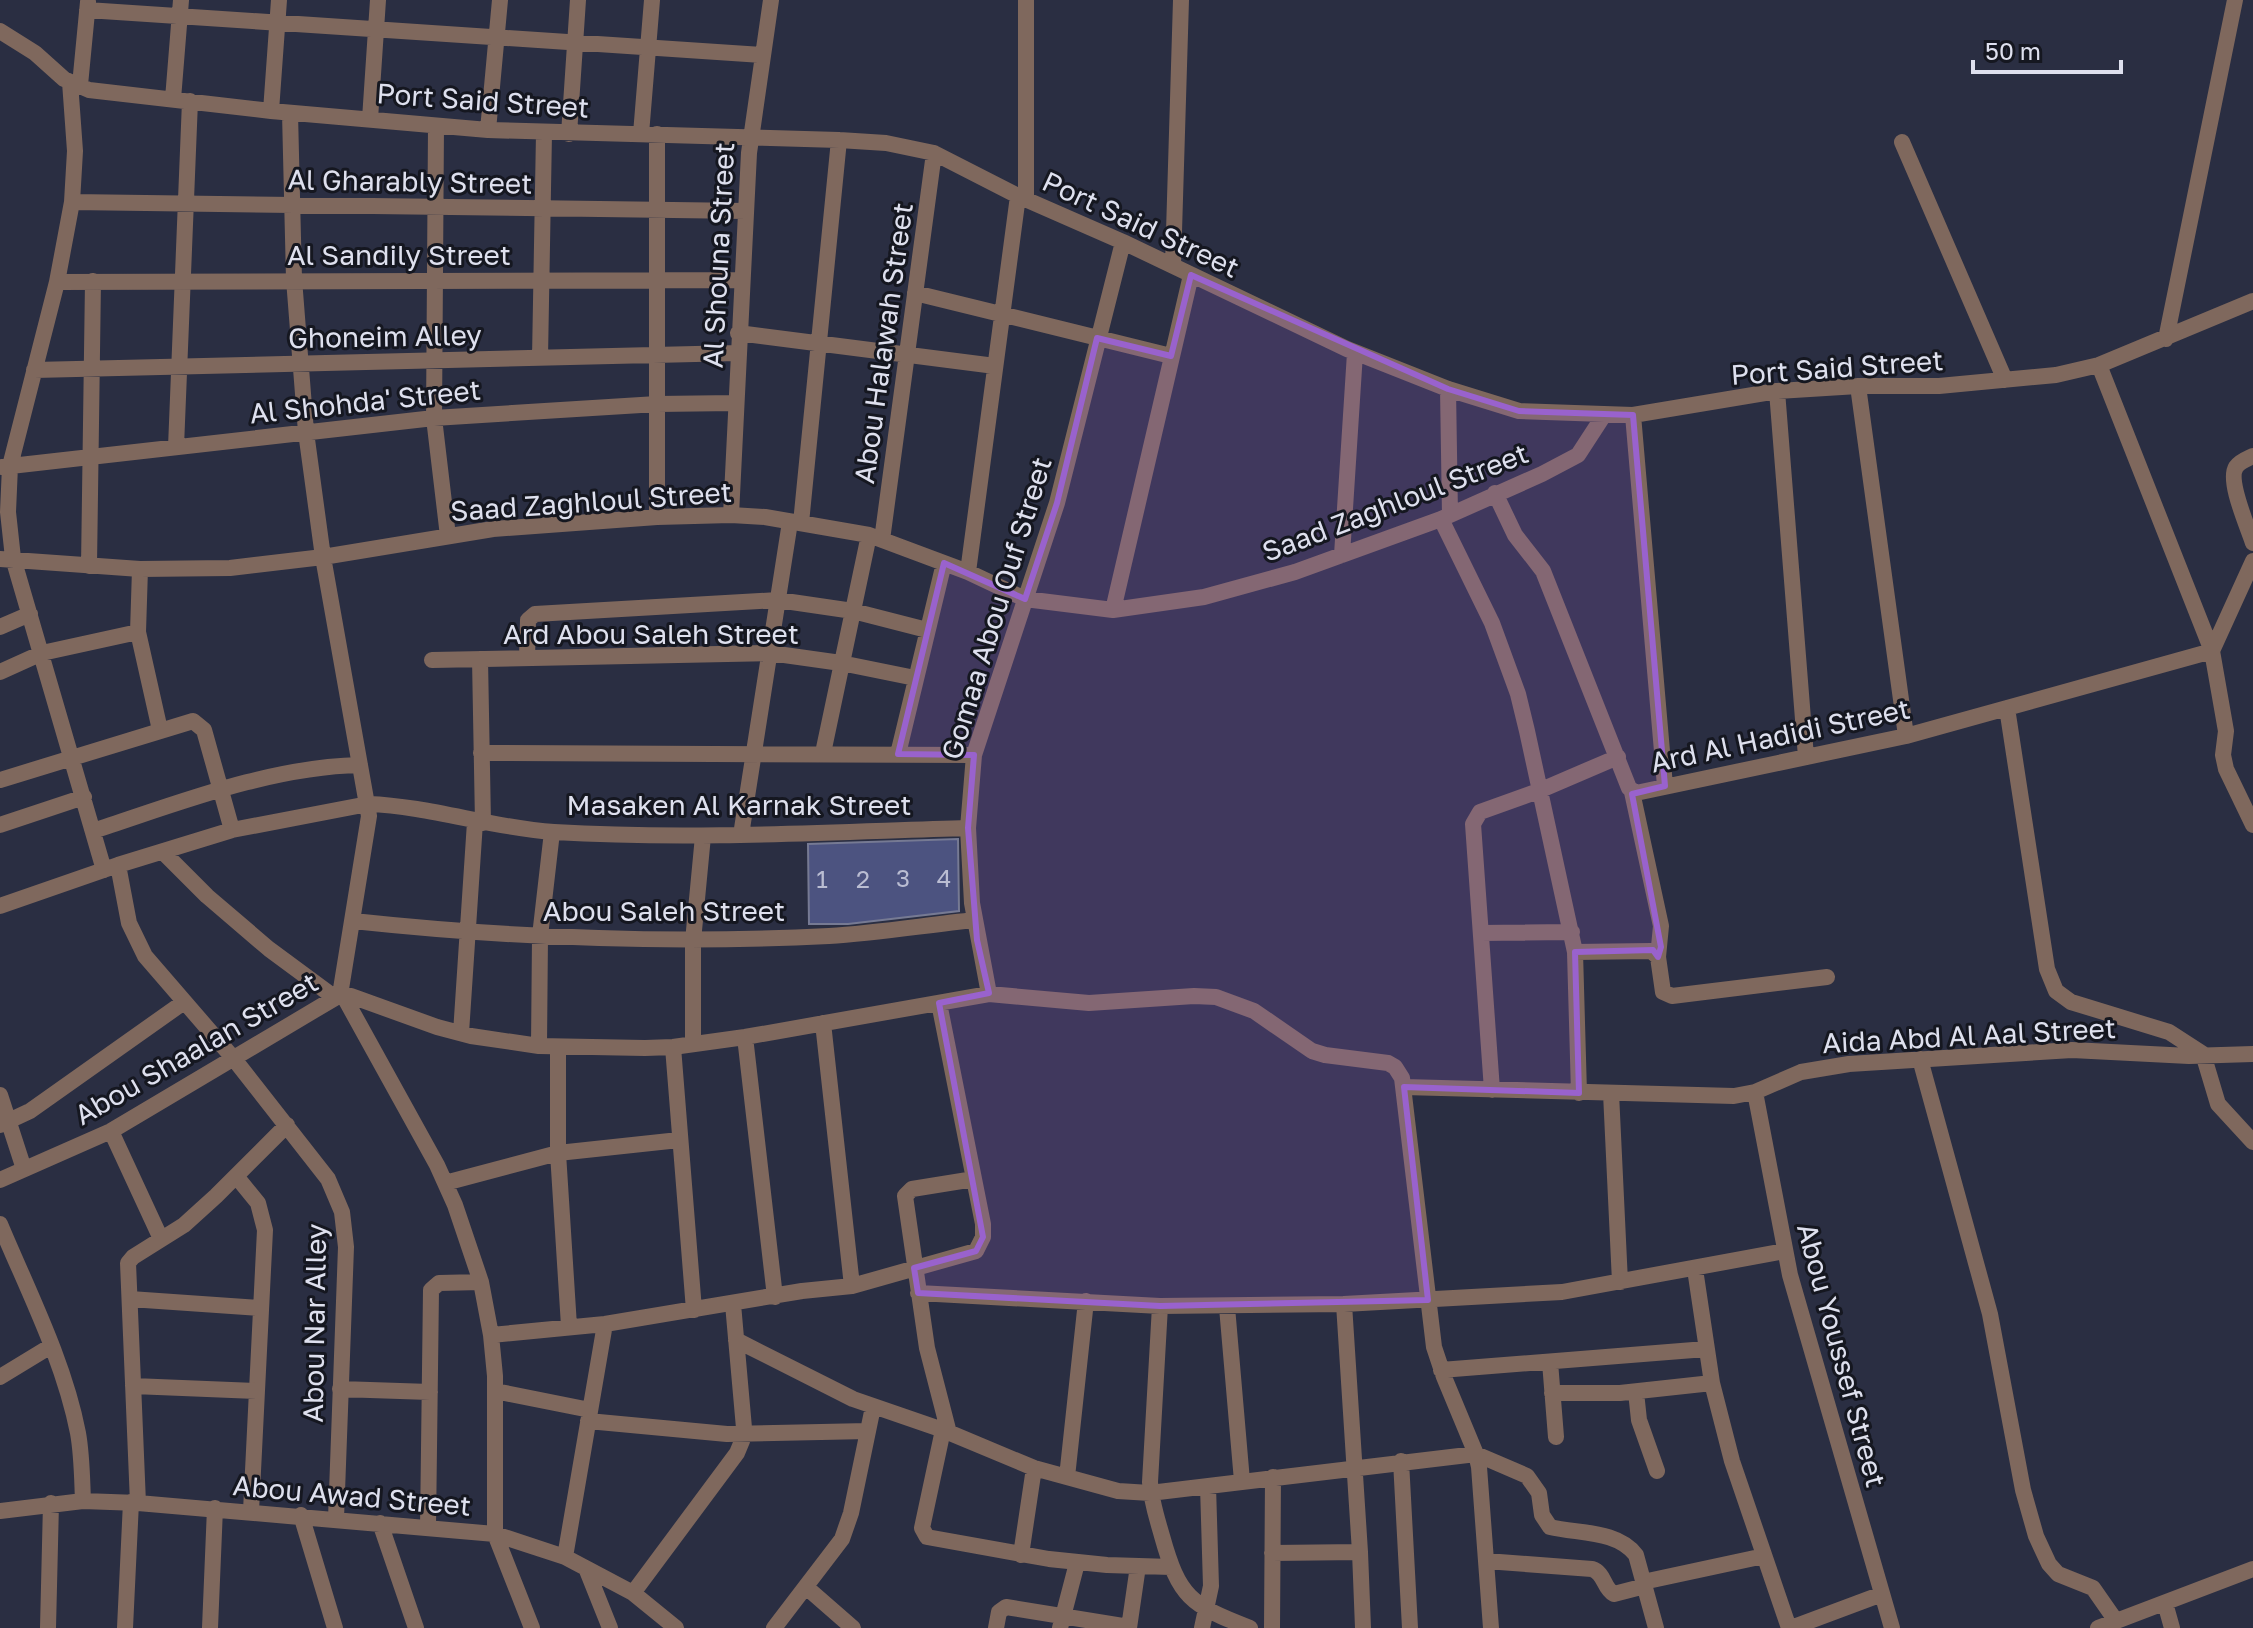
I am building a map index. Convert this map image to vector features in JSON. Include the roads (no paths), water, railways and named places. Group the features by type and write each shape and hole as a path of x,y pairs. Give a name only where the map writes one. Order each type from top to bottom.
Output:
{"street":[{"path":"271,111 279,0"},
{"path":"370,119 378,0"},
{"path":"488,130 500,0"},
{"path":"569,134 578,0"},
{"path":"652,0 648,48 649,134 657,210 657,517"},
{"name":"Al Shouna Street","path":"731,515 750,137 771,0"},
{"path":"968,572 995,366 1022,198 1026,0"},
{"path":"1173,265 1181,0"},
{"path":"2166,339 2235,0"},
{"path":"87,5 180,8 277,23 762,55"},
{"name":"Abou Nar Alley","path":"87,5 75,83 72,202 57,282 5,466 8,512 6,559 30,614 93,831 111,867 136,940 156,971 234,1059 328,1179 342,1212 346,1247 336,1519"},
{"path":"173,99 180,8"},
{"name":"Port Said Street","path":"0,31 89,90 290,113 488,130 839,140 886,143 934,153 1022,198 1173,265 1355,353 1448,389 1519,411 1633,415 1777,391 1858,386 1939,386 2056,375 2099,365 2252,304"},
{"path":"176,447 190,101"},
{"path":"290,113 294,279 306,432 323,557 368,804 369,828 339,996"},
{"path":"436,126 434,418 448,536"},
{"path":"540,358 544,133"},
{"path":"741,835 778,600 795,523 819,343 839,140"},
{"path":"1902,142 2005,380"},
{"name":"Abou Halawah Street","path":"823,753 853,611 876,537 907,355 934,153"},
{"name":"Al Gharably Street","path":"72,202 746,211"},
{"name":"Gomaa Abou Ouf Street","path":"989,994 975,920 968,828 974,755 1057,503 1123,242"},
{"path":"1113,610 1191,275"},
{"name":"Al Sandily Street","path":"57,282 742,280"},
{"path":"89,566 93,281"},
{"path":"915,293 1171,356"},
{"path":"738,333 995,366"},
{"name":"Ghoneim Alley","path":"34,370 737,353"},
{"path":"1342,555 1355,353"},
{"path":"2099,365 2212,651 2226,731 2223,755 2226,769 2253,825"},
{"path":"1858,386 1906,736"},
{"path":"1448,389 1446,517 1506,658 1541,790 1575,952 1579,1093"},
{"path":"1777,391 1806,757"},
{"name":"Al Shohda' Street","path":"5,466 434,418 657,404 735,403"},
{"name":"Saad Zaghloul Street","path":"6,559 140,569 230,568 323,557 493,529 731,515 765,517 876,537 968,572 1025,599 1113,610 1204,597 1295,572 1446,517 1578,455 1604,415"},
{"path":"1633,415 1665,786"},
{"path":"2253,456 2235,467 2233,479 2253,543"},
{"name":"Ard Al Hadidi Street","path":"1495,493 1515,535 1543,571 1632,792 1906,736 2212,651"},
{"path":"2212,651 2253,561"},
{"path":"898,754 944,563"},
{"path":"140,569 138,632 160,730"},
{"path":"527,658 528,620 535,614 778,600 853,611 927,630"},
{"path":"0,627 30,614"},
{"path":"0,672 42,653 138,632"},
{"name":"Ard Abou Saleh Street","path":"432,660 770,653 915,678"},
{"path":"461,1033 479,822 480,659"},
{"path":"2007,708 2047,969 2056,991 2071,1002 2169,1032 2203,1054 2218,1104 2253,1142"},
{"path":"0,780 193,721 202,725 232,830"},
{"path":"481,753 974,755"},
{"path":"1492,1090 1473,824 1475,817 1480,812 1618,757"},
{"path":"93,831 221,790 320,768 360,765"},
{"path":"1632,792 1661,926 1658,957 1663,992 1672,996 1827,977"},
{"path":"0,825 84,797"},
{"name":"Masaken Al Karnak Street","path":"0,906 111,867 232,830 368,804 552,832 703,836 968,828"},
{"path":"539,1046 540,936 552,832"},
{"path":"693,1044 693,941 703,836"},
{"path":"163,852 207,896 269,949 339,996 445,1183 481,1282 491,1335 495,1391 495,1534 532,1628"},
{"name":"Abou Saleh Street","path":"353,921 468,933 693,941 832,936 975,920"},
{"path":"1481,933 1572,932"},
{"path":"1575,952 1647,950 1658,957"},
{"name":"Abou Shaalan Street","path":"0,1180 111,1131 339,996 461,1033 558,1047 673,1047 989,994 1089,1003 1171,996 1216,997 1254,1011 1312,1051 1388,1063 1399,1073 1404,1087"},
{"path":"4,1124 30,1111 184,1002"},
{"path":"491,1335 605,1324 852,1286 969,1254 981,1245 983,1224 939,1003"},
{"path":"823,1023 852,1286"},
{"path":"745,1037 775,1297"},
{"path":"558,1047 558,1153 569,1326"},
{"path":"673,1047 694,1310"},
{"name":"Aida Abd Al Aal Street","path":"1404,1087 1734,1096 1755,1092 1825,1066 2072,1050 2189,1056 2253,1054"},
{"path":"1920,1059 1990,1314 2023,1490 2036,1536 2049,1564 2058,1574 2093,1588 2116,1621"},
{"path":"1404,1087 1434,1347 1476,1454 1491,1628"},
{"name":"Abou Youssef Street","path":"1755,1092 1785,1251 1892,1628"},
{"path":"1611,1093 1620,1282"},
{"path":"0,1095 4,1124 24,1169"},
{"path":"125,1628 134,1502 128,1263 184,1225 287,1125"},
{"path":"111,1131 161,1239"},
{"path":"445,1183 558,1153 679,1140"},
{"path":"236,1176 258,1203 263,1216 251,1511"},
{"path":"974,1179 912,1189 907,1193 918,1293 946,1432 923,1522 923,1533 932,1539 1077,1563 1171,1567"},
{"path":"0,1224 6,1254 51,1346 78,1434 83,1501"},
{"path":"918,1293 1227,1307 1428,1300 1562,1292 1785,1251"},
{"path":"1695,1269 1712,1383 1732,1461 1790,1628 1882,1594"},
{"path":"428,1528 431,1290 439,1283 481,1282"},
{"path":"130,1299 261,1308"},
{"path":"1067,1477 1086,1301"},
{"path":"633,1593 737,1453 744,1434 733,1304"},
{"path":"1344,1304 1363,1628"},
{"path":"1160,1306 1150,1493 1171,1567 1183,1591 1242,1627"},
{"path":"1227,1307 1242,1481"},
{"path":"565,1557 605,1324"},
{"path":"736,1340 873,1407 946,1432 1034,1468 1118,1491 1150,1493 1476,1454 1527,1476 1539,1493 1542,1515 1550,1527 1618,1539 1629,1546 1636,1555 1656,1628"},
{"path":"0,1377 51,1346"},
{"path":"1441,1370 1706,1349"},
{"path":"1550,1362 1556,1437"},
{"path":"1552,1393 1636,1392 1712,1383"},
{"path":"133,1386 257,1391"},
{"path":"340,1389 430,1392"},
{"path":"495,1391 589,1416 744,1434 868,1431"},
{"path":"1636,1392 1639,1420 1657,1471"},
{"path":"774,1628 835,1551 847,1526 873,1407"},
{"path":"1401,1461 1410,1628"},
{"path":"1021,1555 1034,1468"},
{"path":"1272,1628 1273,1477"},
{"path":"1202,1628 1211,1586 1208,1486"},
{"name":"Abou Awad Street","path":"0,1511 51,1503 134,1502 495,1534 565,1557 633,1593 676,1628"},
{"path":"48,1628 51,1503"},
{"path":"210,1628 215,1508"},
{"path":"0,1511 0,1518"},
{"path":"301,1515 335,1628"},
{"path":"380,1523 416,1628"},
{"path":"1272,1553 1360,1552"},
{"path":"1486,1561 1592,1569 1599,1573 1608,1591 1614,1594 1764,1556"},
{"path":"1061,1622 1077,1563"},
{"path":"996,1628 999,1612 1006,1607 1061,1622 1129,1627 1138,1566"},
{"path":"586,1568 610,1628"},
{"path":"2098,1628 2253,1569"},
{"path":"806,1587 853,1628"},
{"path":"2165,1603 2172,1628"}]}
